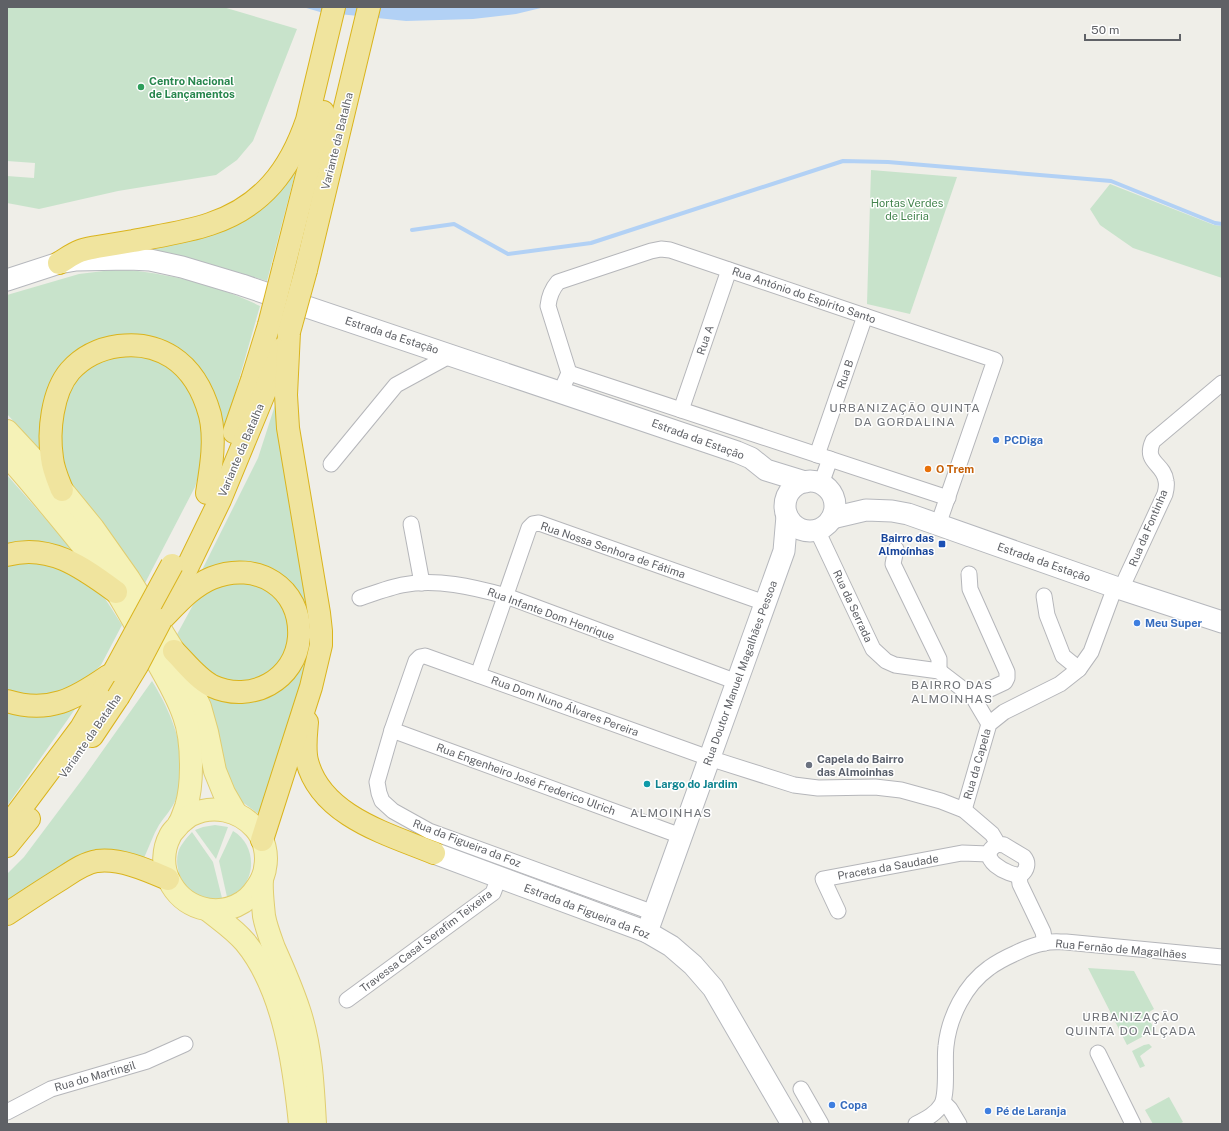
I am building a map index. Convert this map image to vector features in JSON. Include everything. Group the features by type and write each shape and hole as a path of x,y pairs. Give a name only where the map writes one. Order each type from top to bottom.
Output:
{"highway":[{"path":"7,827 81,728 115,670 172,565 230,442 252,380 269,324 331,90 334,7"},
{"name":"Variante da Batalha","path":"7,846 72,763 118,697 138,664 209,524 232,473 289,332 306,270 331,90 346,7"},
{"name":"Variante da Batalha","path":"331,90 368,7"},
{"path":"59,263 81,250 209,225 229,217 256,200 275,182 292,156 307,120 331,90"},
{"path":"262,840 310,687 321,645 321,631 288,428 286,395 289,332"},
{"path":"62,490 55,472 52,458 50,433 53,408 60,389 69,372 84,358 100,350 120,345 139,346 157,350 173,358 196,381 205,398 210,416 212,439 207,493"},
{"path":"7,555 19,552 50,554 76,565 116,592"},
{"path":"161,620 197,586 211,578 226,573 241,572 256,574 270,579 281,588 296,610 299,626 299,638 295,652 289,665 281,675 268,686 253,691 238,693 224,690 211,685 201,678 174,651"},
{"path":"7,701 36,706 68,700 84,692 115,670"},
{"path":"310,687 305,748 310,772 316,781 332,802 350,816 382,832 434,853"},
{"path":"7,914 75,870 95,861 109,860 157,874 168,879"}],"main road":[{"name":"Estrada da Estação","path":"7,280 59,263 76,260 150,260 182,267 242,285 451,355 565,382 737,452 750,458 766,470 820,487 866,510"},
{"path":"7,431 62,490 93,528 129,579 174,651 200,707 215,771 224,793 235,812"},
{"path":"7,456 78,538 116,592 166,678 184,717 190,747 191,774 186,806 179,824 170,836 165,850 164,864 168,879 176,892 187,902 198,908 208,910 230,908 244,902 255,892 262,879 266,866 266,853 256,828 246,819 235,812 220,809 205,810 191,815 179,824"},
{"name":"Estrada da Estação","path":"766,470 795,526 818,526 866,510 892,511 908,514 1118,588 1222,622"},
{"path":"786,511 787,498 797,485 820,487 835,504 834,511 818,526"},
{"name":"Rua Doutor Manuel Magalhães Pessoa","path":"650,922 784,551 786,511"},
{"name":"Rua Doutor Manuel Magalhães Pessoa","path":"784,551 818,526"},
{"name":"Estrada da Figueira da Foz","path":"434,853 498,877 650,922 671,946 693,965 713,988 790,1123"},
{"path":"262,879 263,909 268,934 292,988 307,1041 312,1080 315,1124"},
{"path":"208,910 234,930 245,942 263,972 275,999 290,1054 300,1124"}],"street":[{"name":"Rua António do Espírito Santo","path":"565,382 548,306 549,298 558,282 661,249 670,250 994,360 938,525"},
{"name":"Rua A","path":"681,410 729,270"},
{"name":"Rua B","path":"820,487 823,457 865,316"},
{"path":"331,464 396,385 451,355"},
{"path":"565,382 681,410 948,498"},
{"name":"Rua da Fontinha","path":"1118,588 1165,494 1166,481 1164,473 1150,455 1150,448 1153,441 1222,383"},
{"path":"411,524 422,583"},
{"name":"Rua Nossa Senhora de Fátima","path":"478,674 529,528 533,524 539,524 765,603"},
{"name":"Rua da Serrada","path":"818,526 873,649 886,661 895,665 934,671"},
{"path":"896,549 894,564 939,659 934,671 973,697 987,729"},
{"path":"969,574 970,589 1008,672 1005,682 973,697"},
{"name":"Rua Infante Dom Henrique","path":"360,598 402,585 422,583 472,587 506,596 737,682"},
{"name":"Rua da Capela","path":"710,758 794,786 818,788 875,787 901,790 941,801 964,810 987,729 995,718 1004,712 1060,684 1079,670 1091,652 1118,588"},
{"path":"1044,596 1046,615 1064,656 1079,670"},
{"name":"Rua Dom Nuno Álvares Pereira","path":"420,657 425,656 478,674 710,758"},
{"name":"Rua da Figueira da Foz","path":"420,657 416,661 392,730 377,782 378,793 382,801 393,811 429,831 650,922"},
{"name":"Rua Engenheiro José Frederico Ulrich","path":"392,730 681,836"},
{"path":"964,810 992,834 993,849 994,864 1015,876 1019,876 1024,873 1026,869 1026,860 1024,857 1004,845 993,849"},
{"name":"Praceta da Saudade","path":"838,911 822,879 962,853 993,849"},
{"name":"Rua Fernão de Magalhães","path":"1019,876 1020,884 1042,932 1045,942 1066,942 1222,957"},
{"name":"Travessa Casal Serafim Teixeira","path":"347,1000 493,893 498,877"},
{"path":"916,1124 931,1116 938,1110 943,1102 946,1046 949,1028 965,993 988,968 1024,949 1045,942"},
{"name":"Rua do Martingil","path":"7,1112 51,1089 147,1061 185,1044"},
{"path":"1098,1053 1133,1124"},
{"path":"801,1089 821,1124"},
{"path":"943,1102 950,1109 959,1124"}],"green space":[{"name":"Centro Nacional de Lançamentos","path":"7,7 223,7 297,29 253,141 237,160 216,175 118,191 39,209 7,203 7,176 34,178 35,163 7,161"},
{"path":"297,166 267,281 172,254 137,249 174,243"},
{"name":"Hortas Verdes de Leiria","path":"871,170 957,177 910,314 867,304"},
{"path":"1110,184 1214,225 1222,226 1222,278 1133,248 1100,225 1090,209"},
{"path":"120,269 192,281 243,298 260,306 234,397 221,435 177,352 80,352 46,457 7,414 7,295 79,274"},
{"path":"138,355 156,359 170,368 190,390 199,407 205,454 195,487 144,585 66,477 58,426 68,389 82,371 96,362 116,356"},
{"path":"278,396 312,612 312,646 260,815 238,799 230,788 203,690 222,698 301,656 279,578 198,578 258,458"},
{"path":"7,475 79,557 7,548"},
{"path":"35,558 86,578 104,597 122,625 101,665 82,684 61,693 41,696 7,695 7,562"},
{"path":"252,582 273,596 283,607 288,619 288,644 283,656 276,666 267,674 256,680 240,683 213,676 200,667 175,638 193,605 204,594 217,585"},
{"path":"152,681 167,708 173,723 181,753 182,768 176,799 159,825 144,858 121,851 100,850 82,855 7,904 7,874 24,857 84,777"},
{"path":"80,702 7,806 7,709"},
{"path":"215,825 228,827 216,859 195,830"},
{"path":"233,831 247,846 251,866 249,876 244,885 237,892 227,897 219,861"},
{"path":"192,832 213,862 222,898 212,900 203,899 188,889 182,881 177,863 178,853"},
{"path":"1088,968 1134,971 1154,1009 1146,1014 1155,1030 1127,1045"},
{"path":"1149,1044 1152,1047 1140,1056 1145,1066 1140,1068 1132,1051"},
{"path":"1169,1097 1183,1122 1179,1124 1153,1124 1145,1110"}],"water":[{"path":"303,7 545,7 516,14 473,19 406,21 320,12"}],"waterway":[{"path":"412,230 454,224 508,254 591,243 843,161 888,162 1111,181 1215,223 1222,224"}],"place":[{"name":"Centro Nacional de Lançamentos","path":"141,87"},
{"name":"PCDiga","path":"996,440"},
{"name":"O Trem","path":"928,469"},
{"name":"Bairro das Almoínhas","path":"942,544"},
{"name":"Meu Super","path":"1137,623"},
{"name":"Capela do Bairro das Almoinhas","path":"809,765"},
{"name":"Largo do Jardim","path":"647,784"},
{"name":"Copa","path":"832,1105"},
{"name":"Pé de Laranja","path":"988,1111"}],"district":[{"name":"URBANIZAÇÃO QUINTA DA GORDALINA","path":"905,415"},
{"name":"BAIRRO DAS ALMOINHAS","path":"952,692"},
{"name":"ALMOINHAS","path":"671,813"},
{"name":"URBANIZAÇÃO QUINTA DO ALÇADA","path":"1131,1024"}]}
